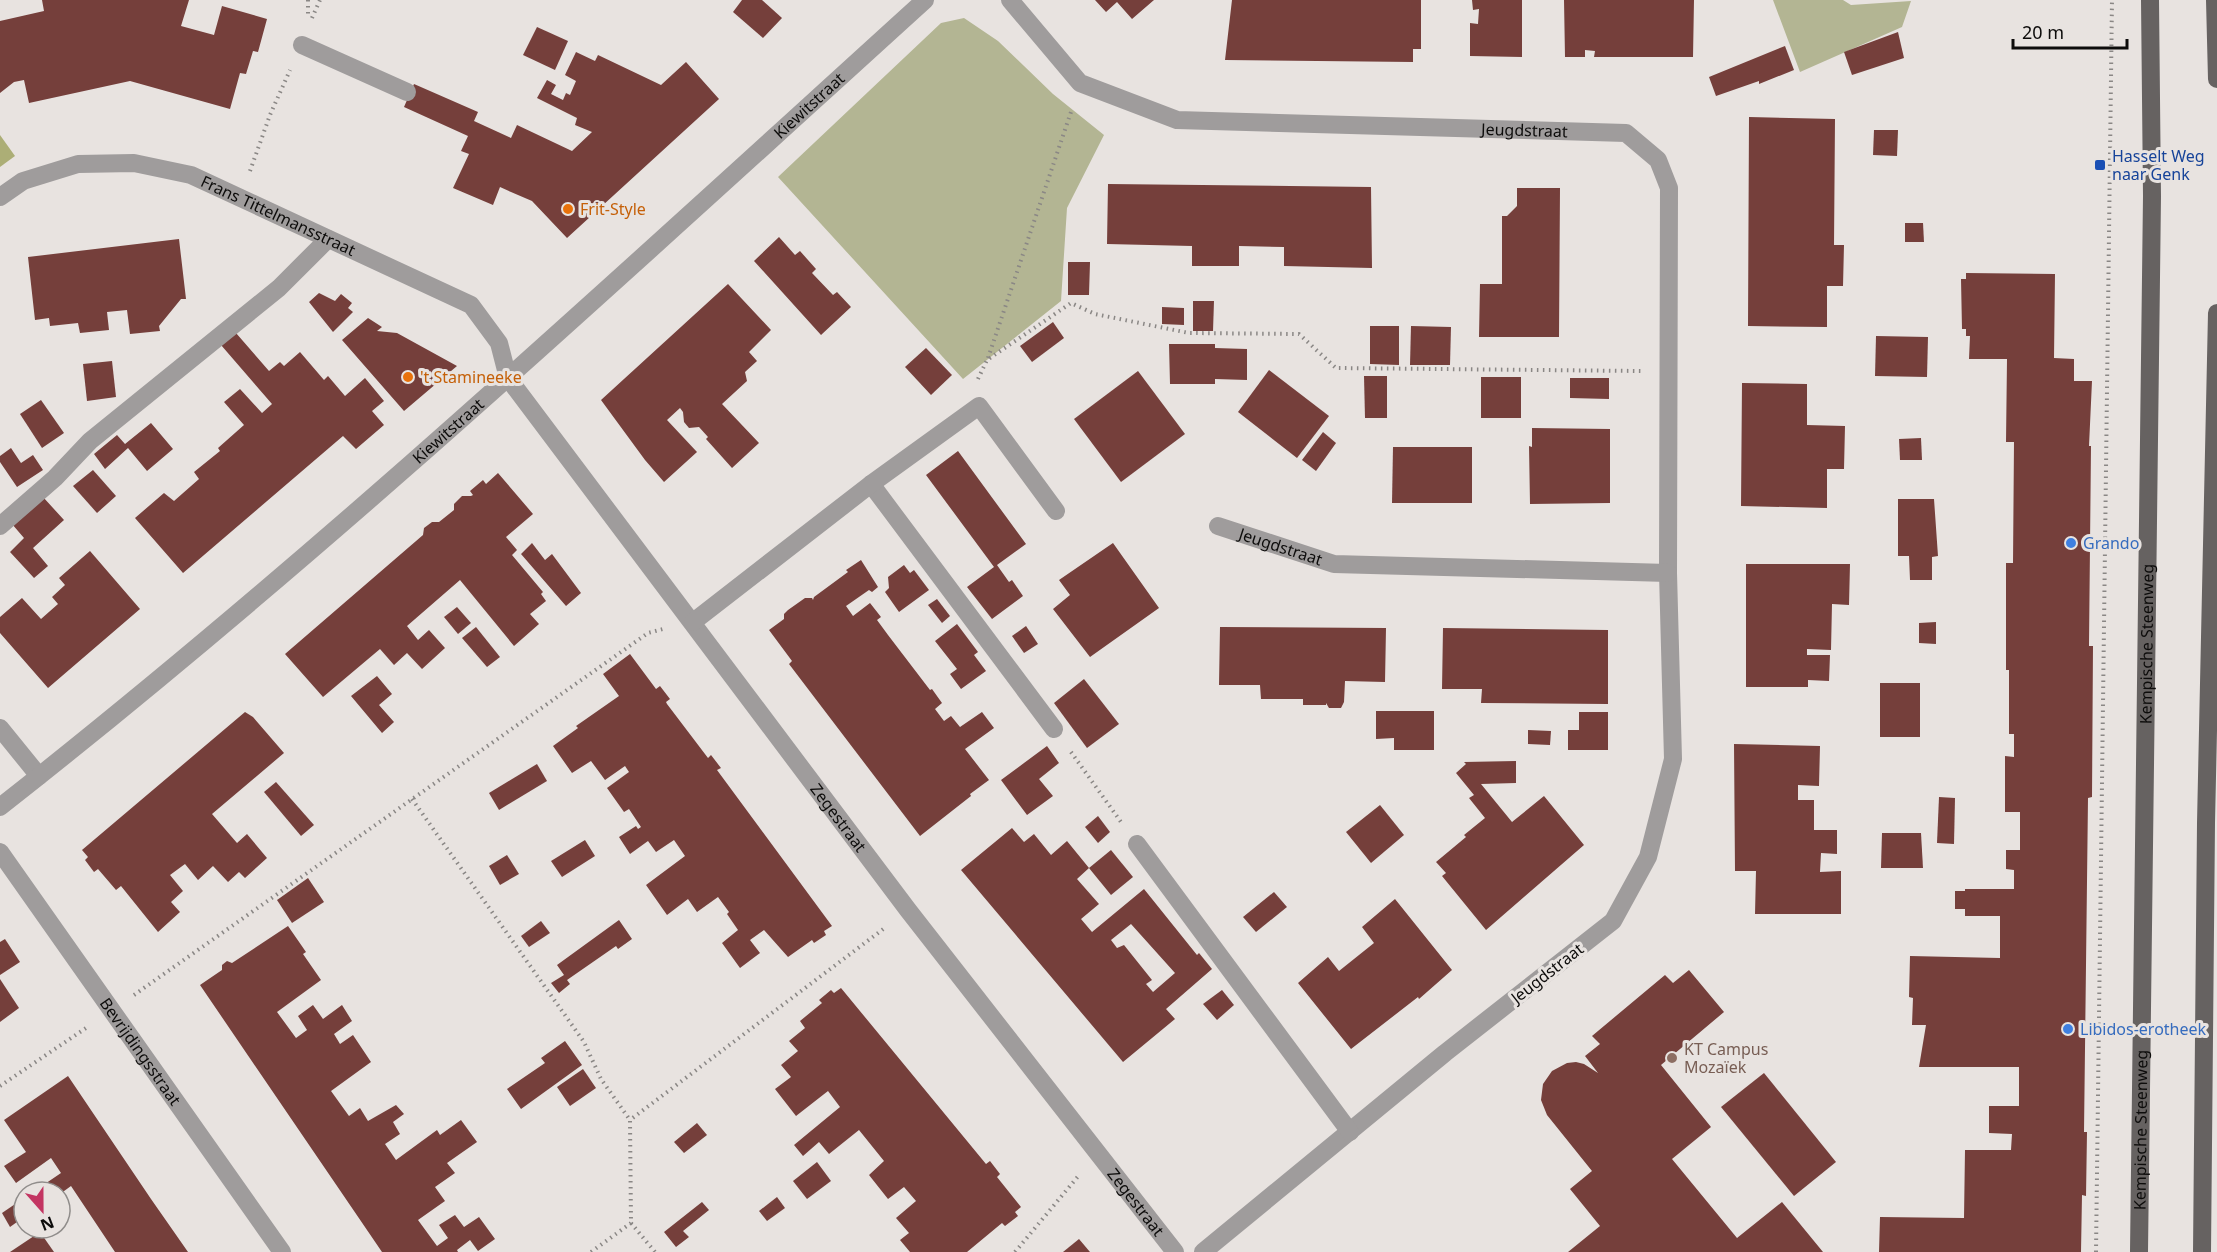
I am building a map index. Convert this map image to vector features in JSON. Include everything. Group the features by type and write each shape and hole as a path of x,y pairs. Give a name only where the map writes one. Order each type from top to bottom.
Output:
{"main road":[{"name":"Kempische Steenweg","path":"2139,1252 2152,196 2150,0"},
{"path":"2215,0 2217,79"},
{"path":"2202,1252 2206,811 2217,313"}],"street":[{"name":"Kiewitstraat","path":"0,807 312,551 508,378 925,0"},
{"name":"Jeugdstraat","path":"1010,0 1080,83 1177,120 1626,134 1658,160 1669,188 1668,573 1673,759 1648,857 1613,921 1445,1053 1203,1252"},
{"path":"302,45 407,93"},
{"name":"Frans Tittelmansstraat","path":"0,197 23,181 78,164 134,163 191,175 471,305 499,343 508,378"},
{"path":"0,526 55,478 90,441 279,288 328,239"},
{"name":"Zegestraat","path":"508,378 908,910 1175,1252"},
{"path":"693,622 871,484 979,406 1056,511"},
{"path":"871,484 1054,729"},
{"name":"Jeugdstraat","path":"1218,526 1334,564 1668,573"},
{"path":"0,728 39,776"},
{"path":"1137,844 1350,1132"},
{"name":"Bevrijdingsstraat","path":"0,852 282,1252"}],"path":[{"path":"308,0 309,25 320,0"},
{"path":"2096,1252 2112,0"},
{"path":"241,199 270,115 302,45"},
{"path":"979,406 973,389 987,360 1080,83"},
{"path":"987,360 1071,303 1095,314 1188,333 1299,334 1336,368 1669,372"},
{"path":"0,1086 112,1010 648,633 693,622"},
{"path":"1054,729 1137,844"},
{"path":"412,799 584,1042 601,1079 630,1120 631,1223 655,1252"},
{"path":"630,1120 908,910"},
{"path":"1015,1252 1098,1153"},
{"path":"591,1252 631,1223"}],"green space":[{"path":"1773,0 1843,0 1851,5 1911,1 1902,27 1800,72"},
{"path":"964,18 998,41 1053,94 1104,135 1067,208 1061,301 963,379 778,177 941,23"},
{"path":"0,135 15,156 0,167"}],"building":[{"path":"42,0 189,0 181,26 214,35 222,6 267,19 258,52 253,51 246,74 240,73 230,109 130,81 29,103 24,80 14,82 0,93 0,21 44,11"},
{"path":"742,0 762,0 782,18 763,38 733,12"},
{"path":"1095,0 1154,0 1132,19 1117,2 1106,12"},
{"path":"1232,0 1421,0 1421,49 1413,49 1413,62 1225,60"},
{"path":"1472,0 1522,0 1522,57 1470,56 1470,23 1478,24 1479,9 1473,10"},
{"path":"1564,0 1694,0 1693,57 1594,57 1595,51 1585,50 1585,57 1565,57"},
{"path":"537,27 568,41 555,70 523,55"},
{"path":"1898,32 1904,58 1852,75 1844,52"},
{"path":"1785,46 1794,70 1759,84 1759,81 1716,96 1709,77"},
{"path":"576,52 595,61 598,55 661,85 686,62 719,99 567,238 532,201 500,187 493,205 453,188 469,154 461,151 468,136 404,107 414,84 478,112 474,121 511,138 517,125 572,151 592,132 575,125 577,118 537,98 547,80 556,85 551,94 563,100 566,93 570,95 576,81 565,75"},
{"path":"1749,117 1835,119 1834,245 1844,245 1843,286 1827,286 1827,327 1748,326"},
{"path":"1874,130 1898,130 1897,156 1873,155"},
{"path":"1108,184 1371,187 1372,268 1284,266 1284,247 1239,246 1239,266 1192,266 1192,246 1107,244"},
{"path":"1517,188 1560,188 1559,337 1479,337 1480,284 1502,284 1502,216 1507,216 1517,206"},
{"path":"1905,223 1923,223 1924,242 1905,242"},
{"path":"779,237 795,255 800,251 816,269 812,273 833,295 837,292 851,307 821,335 754,261"},
{"path":"179,239 186,299 181,299 159,326 160,331 130,334 127,310 107,312 109,330 80,333 78,323 50,326 49,318 35,320 28,257"},
{"path":"1068,262 1090,262 1089,295 1068,295"},
{"path":"1966,273 2055,274 2054,358 2074,359 2074,381 2092,381 2089,446 2091,446 2089,646 2093,646 2092,797 2088,798 2084,1132 2087,1132 2086,1196 2082,1195 2081,1252 1879,1252 1880,1217 1964,1218 1965,1150 2011,1150 2012,1134 1989,1133 1989,1106 2019,1106 2019,1067 1919,1067 1926,1025 1912,1025 1913,998 1909,997 1910,956 2000,958 2000,916 1965,916 1965,909 1955,909 1955,891 2014,889 2014,870 2006,869 2006,850 2020,850 2020,812 2005,812 2005,756 2014,757 2014,734 2009,734 2009,670 2006,670 2006,563 2013,563 2014,442 2006,442 2007,359 1969,359 1970,336 1966,336 1966,329 1962,329 1961,279 1966,279"},
{"path":"728,284 771,330 749,352 757,361 745,372 747,381 722,404 759,443 732,468 706,439 708,437 699,427 689,428 684,422 680,408 667,420 697,452 664,482 601,400"},
{"path":"319,293 335,301 341,294 352,303 348,308 353,312 333,332 309,302"},
{"path":"1193,301 1214,301 1213,331 1193,331"},
{"path":"1162,307 1184,308 1184,325 1162,324"},
{"path":"368,318 382,327 377,331 397,333 457,366 404,411 342,340"},
{"path":"1053,322 1064,338 1032,362 1020,346"},
{"path":"1370,326 1399,326 1399,365 1370,364"},
{"path":"1411,326 1451,327 1450,365 1410,365"},
{"path":"236,333 269,371 280,362 284,366 300,352 324,380 328,376 345,396 365,378 384,401 372,411 384,425 356,449 343,436 183,573 135,518 164,493 174,501 199,479 194,472 220,451 218,448 244,425 224,402 240,389 262,413 272,404 221,345"},
{"path":"1876,336 1928,337 1927,377 1875,376"},
{"path":"1169,344 1215,344 1215,348 1247,349 1247,380 1215,379 1215,384 1170,384"},
{"path":"926,348 952,375 931,395 905,367"},
{"path":"112,361 116,397 87,401 83,364"},
{"path":"1269,370 1329,416 1297,458 1238,412"},
{"path":"1138,371 1185,434 1121,482 1074,419"},
{"path":"1364,376 1387,376 1387,418 1365,418"},
{"path":"1481,377 1521,377 1521,418 1481,418"},
{"path":"1570,378 1609,378 1609,399 1570,398"},
{"path":"1742,383 1807,384 1807,425 1845,426 1844,469 1827,469 1827,508 1741,506"},
{"path":"41,400 64,433 42,448 20,414"},
{"path":"151,423 173,449 147,471 128,448 105,469 94,454 117,435 125,444"},
{"path":"1532,428 1610,429 1610,503 1530,504 1529,446 1532,447"},
{"path":"1323,432 1336,443 1316,471 1302,460"},
{"path":"1921,438 1922,460 1900,460 1899,439"},
{"path":"1393,447 1472,447 1472,503 1392,503"},
{"path":"11,448 21,463 33,455 43,470 17,487 0,462 0,456"},
{"path":"958,451 1026,544 997,565 1009,582 1012,580 1023,596 992,619 967,587 994,567 926,475"},
{"path":"93,470 116,496 97,513 73,486"},
{"path":"498,473 533,514 506,537 517,550 512,555 543,592 541,594 546,601 530,614 539,624 514,646 460,580 407,626 418,640 429,630 445,648 422,669 407,653 394,665 380,649 323,697 285,654 423,535 424,528 432,522 439,522 454,510 454,504 462,496 473,495 470,491 483,480 486,484"},
{"path":"43,497 64,520 33,548 48,566 34,578 10,552 24,538 12,524"},
{"path":"1898,499 1934,499 1938,556 1932,557 1932,580 1910,580 1909,556 1898,556"},
{"path":"532,543 545,560 552,554 581,593 566,606 521,554"},
{"path":"1113,543 1159,608 1090,657 1053,609 1070,595 1059,580"},
{"path":"90,551 140,609 48,688 0,633 0,617 22,598 41,619 58,604 52,597 65,585 59,578"},
{"path":"861,560 878,587 872,592 869,590 846,606 853,616 870,603 881,617 877,620 942,703 935,709 944,721 951,716 960,727 982,712 994,728 965,749 989,780 920,836 789,664 792,661 769,630 784,619 784,614 788,610 805,598 813,600 848,572 846,570"},
{"path":"1746,564 1850,564 1849,605 1832,604 1831,650 1807,649 1807,655 1830,655 1829,681 1808,680 1808,687 1746,687"},
{"path":"904,565 910,573 914,570 929,590 899,612 885,592 889,588 888,577"},
{"path":"937,599 950,616 942,623 928,605"},
{"path":"457,607 471,623 458,634 444,617"},
{"path":"1936,622 1936,644 1919,643 1919,623"},
{"path":"957,624 978,652 974,655 986,671 961,689 950,674 957,669 935,641"},
{"path":"1026,626 1038,644 1024,653 1012,636"},
{"path":"476,627 500,657 487,667 462,638"},
{"path":"1220,627 1386,628 1385,682 1345,681 1344,702 1341,708 1329,708 1326,703 1326,705 1303,705 1303,699 1261,699 1260,685 1219,685"},
{"path":"1443,628 1608,630 1608,704 1481,703 1482,689 1442,689"},
{"path":"630,654 656,689 660,686 670,699 666,702 667,704 708,758 711,755 721,768 717,770 832,926 824,931 826,935 814,943 812,940 788,957 764,930 750,940 760,953 740,968 722,943 738,930 718,897 697,912 688,899 667,915 646,885 685,856 674,840 656,852 648,841 630,854 619,837 636,826 638,829 641,827 629,809 624,812 607,788 629,772 625,766 605,780 591,761 572,773 553,746 578,728 576,726 619,696 603,674"},
{"path":"377,676 392,694 379,705 394,722 382,733 351,696"},
{"path":"1084,679 1119,724 1087,748 1054,703"},
{"path":"1880,683 1920,683 1920,737 1880,737"},
{"path":"1376,711 1434,711 1434,750 1394,750 1394,738 1376,739"},
{"path":"245,712 253,717 284,753 212,814 237,843 247,834 267,858 245,878 239,872 228,882 213,866 198,880 185,864 170,875 183,891 171,902 180,912 158,932 121,886 116,890 98,869 94,872 85,860 88,857 82,850"},
{"path":"1579,712 1608,712 1608,750 1568,750 1568,730 1579,730"},
{"path":"1528,730 1551,731 1550,745 1528,744"},
{"path":"1734,744 1820,746 1819,786 1798,785 1798,800 1814,800 1814,830 1837,830 1837,854 1821,853 1820,872 1841,871 1841,914 1755,914 1756,871 1735,871"},
{"path":"1047,746 1059,763 1039,779 1053,796 1027,815 1001,780"},
{"path":"1516,761 1516,783 1481,784 1512,822 1544,796 1584,845 1486,930 1442,876 1446,873 1436,862 1485,818 1469,798 1474,795 1456,773 1466,764 1464,762"},
{"path":"537,764 547,781 499,810 489,793"},
{"path":"276,782 314,825 301,836 264,792"},
{"path":"1939,797 1955,798 1954,844 1937,843"},
{"path":"1380,805 1404,835 1371,863 1346,832"},
{"path":"1098,816 1110,832 1098,843 1085,827"},
{"path":"1012,828 1024,842 1034,834 1051,855 1067,841 1089,868 1077,879 1099,904 1081,919 1092,932 1144,889 1197,955 1199,953 1212,969 1166,1009 1175,1019 1123,1062 961,870","holes":["1131,924 1175,973 1153,992 1146,984 1152,980 1124,945 1117,948 1111,940"]},
{"path":"1882,833 1921,833 1923,868 1881,868"},
{"path":"585,840 595,856 562,877 551,861"},
{"path":"1111,850 1133,877 1111,895 1089,868"},
{"path":"507,855 519,874 500,885 489,866"},
{"path":"308,878 324,902 292,923 277,900"},
{"path":"1274,892 1287,907 1256,932 1243,917"},
{"path":"1395,899 1452,970 1419,999 1418,997 1351,1049 1298,983 1328,957 1339,971 1374,943 1362,927"},
{"path":"619,920 632,939 618,949 616,946 567,980 570,984 559,993 551,983 564,975 557,965"},
{"path":"541,921 550,933 529,947 521,936"},
{"path":"288,926 306,952 303,954 321,980 277,1012 296,1038 307,1030 298,1016 313,1005 323,1019 342,1005 352,1021 334,1034 340,1044 353,1035 371,1062 331,1091 349,1116 360,1108 368,1121 396,1105 404,1114 393,1122 400,1134 385,1144 396,1160 437,1130 440,1135 461,1120 477,1142 447,1163 455,1173 435,1187 445,1201 418,1220 437,1246 448,1238 439,1225 455,1215 464,1227 479,1217 495,1239 478,1251 470,1240 457,1250 458,1252 382,1252 200,985 222,970 222,965 227,961 232,963"},
{"path":"5,939 20,962 0,975 0,942"},
{"path":"1689,970 1724,1012 1661,1065 1711,1127 1672,1159 1737,1238 1782,1202 1823,1252 1568,1252 1600,1226 1570,1189 1592,1171 1547,1115 1541,1100 1543,1084 1552,1071 1567,1063 1584,1064 1598,1073 1585,1056 1600,1044 1592,1036 1665,975 1673,983"},
{"path":"0,979 19,1008 0,1022"},
{"path":"841,988 986,1164 990,1161 1000,1174 997,1177 1021,1207 1015,1212 1018,1216 1005,1226 1002,1223 967,1252 910,1252 900,1240 909,1233 896,1218 916,1201 904,1187 888,1199 869,1175 884,1161 859,1130 829,1154 819,1142 803,1156 794,1145 840,1107 828,1091 796,1116 775,1089 791,1077 781,1065 798,1051 789,1041 805,1028 800,1021 822,1003 819,1000 831,990 834,993"},
{"path":"1222,990 1234,1005 1217,1020 1203,1004"},
{"path":"565,1041 582,1065 521,1109 507,1089 545,1063 541,1058"},
{"path":"583,1069 596,1088 570,1106 557,1087"},
{"path":"1764,1073 1836,1162 1794,1196 1721,1107"},
{"path":"68,1076 188,1252 115,1252 72,1188 72,1180 51,1180 61,1173 51,1158 20,1180 14,1180 4,1166 26,1152 4,1120"},
{"path":"697,1123 707,1135 684,1153 674,1142"},
{"path":"817,1162 831,1181 807,1199 793,1181"},
{"path":"777,1197 785,1208 767,1221 759,1211"},
{"path":"702,1202 709,1210 683,1231 689,1237 676,1247 664,1232"},
{"path":"12,1206 12,1226 10,1227 2,1213"},
{"path":"1079,1239 1090,1252 1063,1252"},
{"path":"28,1240 46,1240 54,1252 10,1252"}],"place":[{"name":"Hasselt Weg naar Genk","path":"2100,165"},
{"name":"Frit-Style","path":"568,209"},
{"name":"'t Stamineeke","path":"408,377"},
{"name":"Grando","path":"2071,543"},
{"name":"Libidos-erotheek","path":"2068,1029"},
{"name":"KT Campus Mozaïek","path":"1672,1058"}]}
